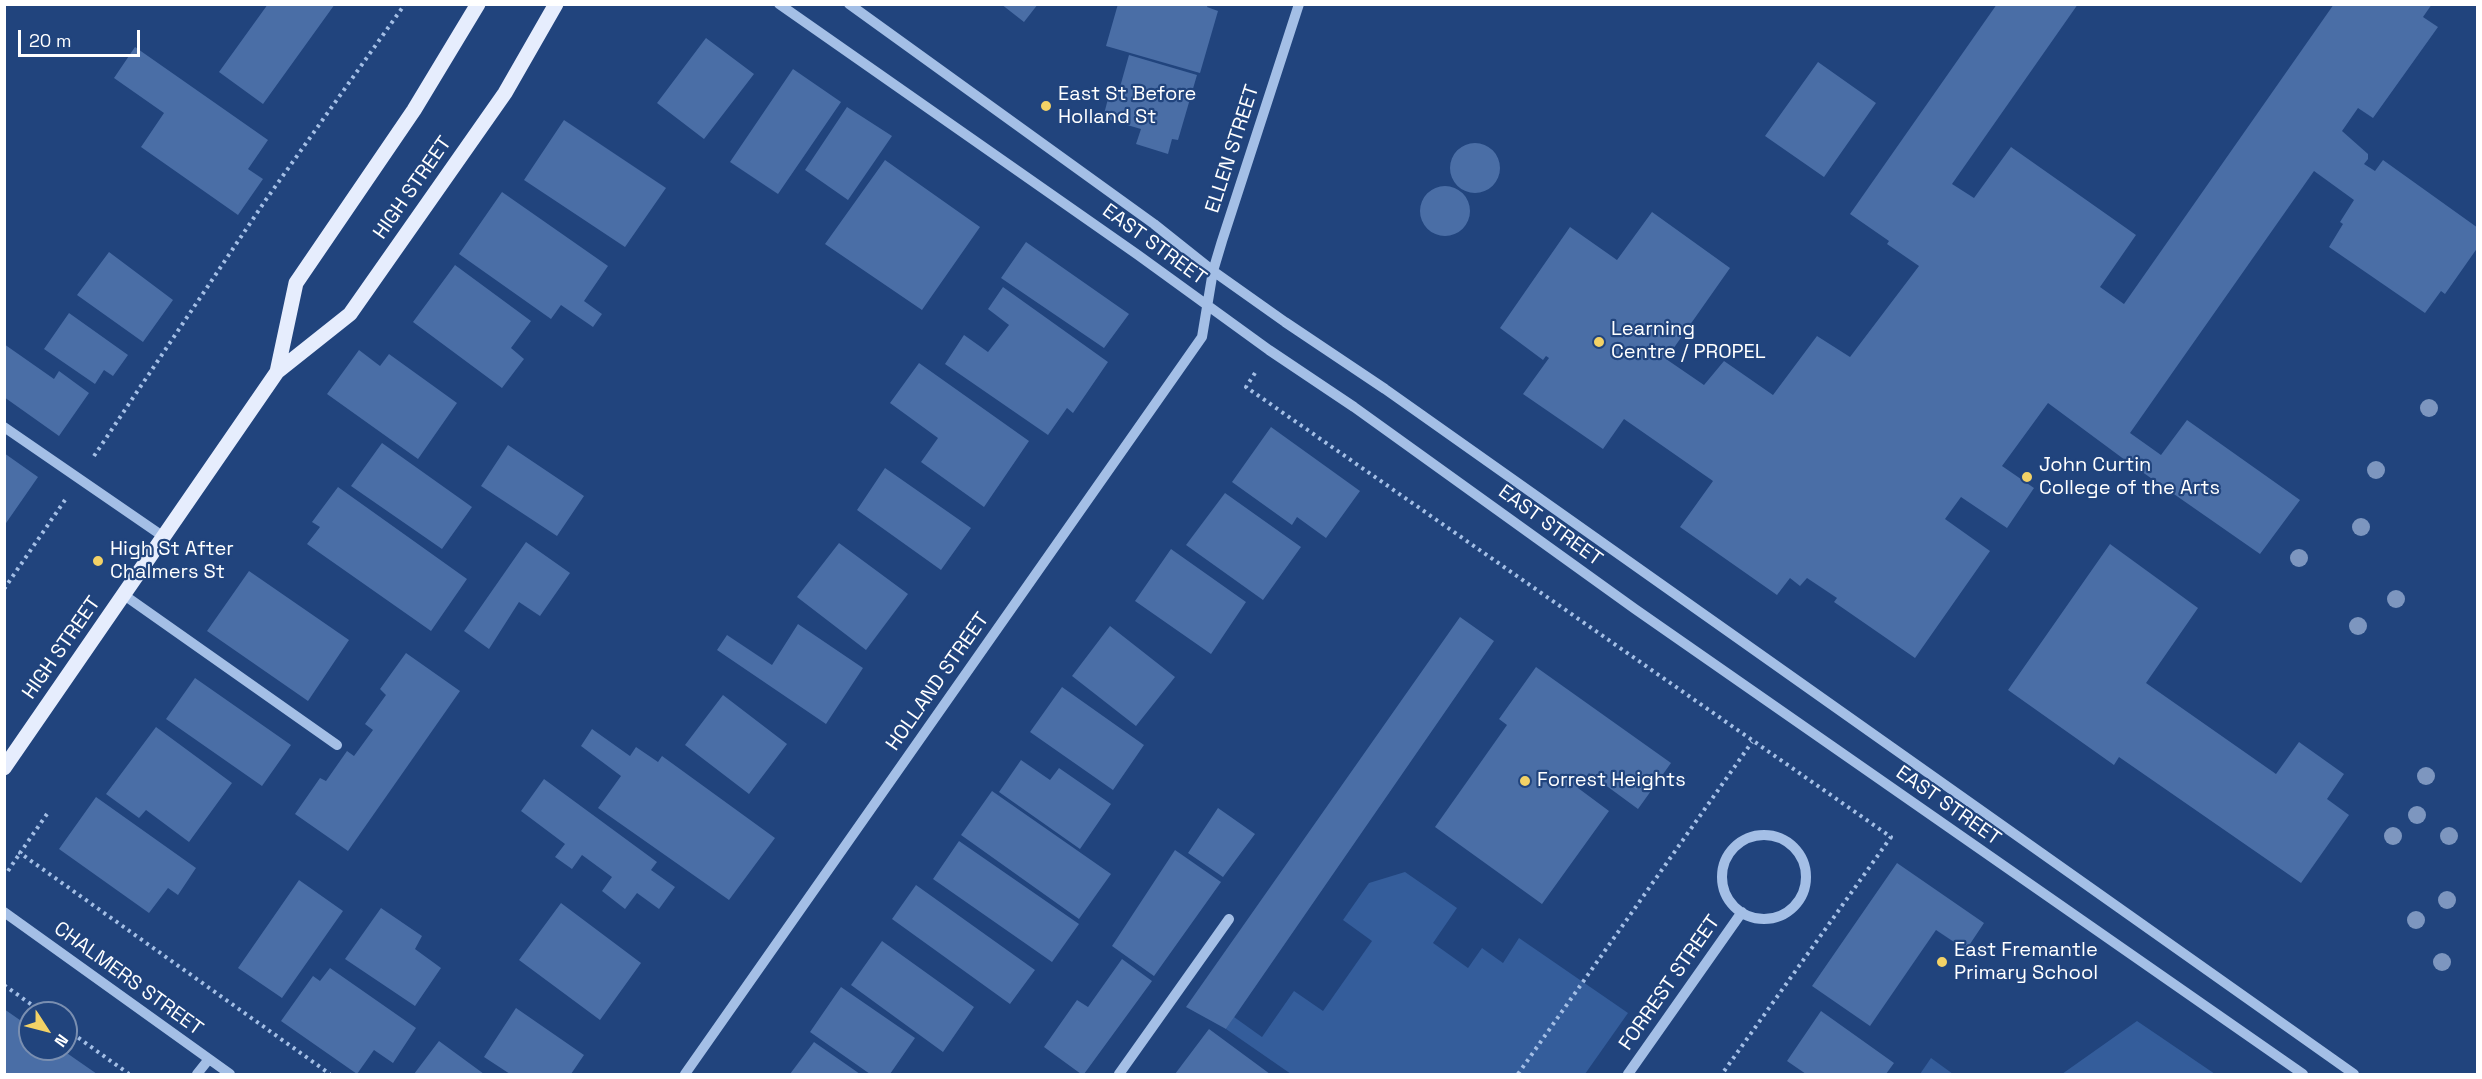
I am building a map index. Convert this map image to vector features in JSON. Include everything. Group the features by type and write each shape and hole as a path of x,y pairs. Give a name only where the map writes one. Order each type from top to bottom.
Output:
{"main road":[{"name":"HIGH STREET","path":"277,372 296,283 414,110 478,4"},
{"name":"HIGH STREET","path":"4,768 277,372 350,314 505,93 556,4"}],"street":[{"name":"EAST STREET","path":"779,4 962,130 1269,350 1354,407 1645,616 2303,1074"},
{"name":"EAST STREET","path":"849,4 1154,224 1213,271 1385,389 2354,1074"},
{"name":"ELLEN STREET","path":"1208,306 1213,271 1299,4"},
{"name":"HOLLAND STREET","path":"685,1074 1202,337 1208,306"},
{"path":"4,427 164,537"},
{"path":"124,595 337,745"},
{"name":"FORREST STREET","path":"1766,835 1791,844 1800,855 1806,868 1806,882 1802,895 1794,907 1782,915 1769,918 1755,918 1742,912 1731,903 1725,891 1724,864 1730,852 1740,843 1753,837 1766,835"},
{"name":"CHALMERS STREET","path":"4,912 230,1074"},
{"name":"FORREST STREET","path":"1628,1074 1742,912"},
{"path":"1119,1074 1229,919"},
{"path":"197,1074 209,1059"}],"path":[{"path":"4,589 265,201 405,4"},
{"path":"1255,373 1246,387 1891,837 1722,1074"},
{"path":"1518,1074 1752,742"},
{"path":"8,871 47,814"},
{"path":"20,853 330,1074"},
{"path":"4,985 26,1001"},
{"path":"78,1038 129,1074"}],"shaded area":[{"path":"1405,872 1457,908 1433,943 1468,968 1482,948 1503,963 1519,938 1628,1013 1585,1074 1291,1074 1226,1029 1234,1017 1262,1037 1294,991 1323,1011 1372,941 1343,920 1369,883"},
{"path":"2137,1021 2215,1074 2062,1074"},
{"path":"1931,1058 1953,1074 1920,1074"}],"building":[{"path":"268,4 335,4 263,104 219,72"},
{"path":"1001,4 1038,4 1024,22"},
{"path":"1118,4 1208,4 1207,7 1218,11 1200,73 1106,46"},
{"path":"1997,4 2078,4 1952,184 1974,198 2011,147 2136,235 2100,287 2124,304 2334,4 2432,4 2423,17 2438,27 2373,118 2358,108 2342,131 2368,154 2368,159 2364,164 2375,171 2383,160 2478,228 2478,247 2445,294 2441,291 2425,313 2329,247 2343,224 2340,222 2354,200 2314,171 2130,433 2161,455 2187,420 2300,500 2260,554 2048,403 2002,466 2034,488 2007,528 1961,497 1945,519 1990,551 1915,658 1834,602 1837,598 1807,578 1800,586 1790,578 1777,595 1680,527 1713,481 1624,419 1603,449 1523,394 1549,358 1546,356 1543,360 1500,328 1570,227 1617,260 1652,212 1730,268 1666,359 1704,385 1724,361 1773,395 1817,336 1850,357 1919,266 1887,244 1889,241 1850,214"},
{"path":"706,38 754,74 704,139 657,103"},
{"path":"135,47 268,140 248,169 263,179 238,215 141,147 164,113 114,78"},
{"path":"1129,55 1197,75 1178,140 1172,139 1168,154 1136,144 1141,129 1103,118 1110,91 1118,94"},
{"path":"1818,62 1876,103 1824,177 1765,136"},
{"path":"793,69 841,102 778,194 730,162"},
{"path":"847,107 892,136 848,200 805,170"},
{"path":"564,120 666,188 625,247 524,180"},
{"path":"1475,143 1493,150 1500,168 1493,186 1475,193 1457,186 1450,168 1457,150"},
{"path":"885,160 980,227 922,310 825,244"},
{"path":"1445,186 1463,193 1470,211 1463,229 1445,236 1427,229 1420,211 1427,193"},
{"path":"502,192 608,266 584,301 602,314 593,327 561,305 551,319 459,254"},
{"path":"1026,242 1129,314 1104,348 1001,278"},
{"path":"109,252 173,300 143,342 77,295"},
{"path":"455,265 531,321 511,348 524,359 502,388 413,322"},
{"path":"1003,287 1108,362 1073,413 1067,408 1048,435 945,364 964,335 988,352 1009,325 988,309"},
{"path":"69,313 128,355 113,376 104,370 95,384 44,349"},
{"path":"4,344 54,379 59,371 89,393 59,436 4,397"},
{"path":"359,350 380,366 389,354 457,403 418,459 327,394"},
{"path":"919,363 1029,441 984,507 921,462 938,438 890,403"},
{"path":"1271,427 1360,491 1326,538 1297,517 1292,525 1232,482"},
{"path":"382,443 472,507 442,549 351,486"},
{"path":"508,445 584,496 557,536 481,486"},
{"path":"4,453 38,477 4,526"},
{"path":"885,468 971,528 941,570 857,510"},
{"path":"338,487 467,579 431,631 307,544 320,527 312,522"},
{"path":"1225,493 1301,547 1263,600 1186,545"},
{"path":"526,542 570,573 540,616 519,602 489,649 464,631"},
{"path":"839,543 908,594 866,650 797,597"},
{"path":"2110,544 2198,608 2146,683 2276,774 2299,742 2344,774 2327,799 2349,815 2301,883 2119,757 2114,765 2008,690"},
{"path":"1171,549 1246,602 1211,654 1135,601"},
{"path":"249,571 349,640 308,701 207,631"},
{"path":"1460,617 1494,641 1226,1029 1186,1007"},
{"path":"798,624 863,668 826,724 717,650 727,635 772,665"},
{"path":"1110,626 1175,677 1136,726 1072,676"},
{"path":"406,653 460,691 348,851 295,814 320,778 326,781 347,751 354,756 373,730 365,724 386,695 380,689"},
{"name":"Forrest Heights","path":"1536,667 1671,763 1638,809 1589,773 1578,788 1609,811 1542,904 1435,827 1507,725 1499,719"},
{"path":"195,678 291,745 262,786 166,719"},
{"path":"1062,687 1144,745 1113,790 1030,732"},
{"path":"723,695 787,744 749,794 685,745"},
{"path":"156,727 232,783 189,842 146,810 139,818 106,794"},
{"path":"592,729 630,756 636,747 658,762 662,756 775,838 729,900 598,808 621,776 581,746"},
{"path":"1021,760 1050,780 1059,768 1111,804 1080,849 999,792"},
{"path":"544,779 657,862 651,870 675,887 659,909 637,893 625,909 602,891 612,877 582,855 572,869 555,857 565,844 521,811"},
{"path":"992,791 1111,874 1079,919 961,835"},
{"path":"96,797 196,868 178,895 168,888 149,913 59,849"},
{"path":"1218,808 1255,834 1223,877 1188,853"},
{"path":"959,841 1079,924 1052,962 933,879"},
{"path":"1175,850 1221,882 1154,976 1112,946"},
{"path":"1897,863 1984,923 1966,950 1936,930 1870,1026 1812,986"},
{"path":"299,880 343,911 282,998 238,968"},
{"path":"916,885 1035,970 1010,1004 892,919"},
{"path":"561,903 641,963 600,1020 519,960"},
{"path":"381,908 422,936 415,949 441,968 415,1006 345,959"},
{"path":"882,941 974,1007 943,1052 851,985"},
{"path":"1122,959 1152,981 1084,1074 1081,1074 1044,1047 1077,1000 1088,1007"},
{"path":"330,968 416,1028 393,1063 374,1050 357,1074 281,1021 313,976 320,981"},
{"path":"841,987 915,1038 890,1074 870,1074 810,1032"},
{"path":"516,1008 584,1055 571,1074 510,1074 484,1057"},
{"path":"4,1009 18,1019 18,1061 78,1061 97,1074 4,1074"},
{"path":"1821,1011 1894,1063 1886,1074 1806,1074 1787,1061"},
{"path":"1209,1029 1270,1074 1175,1074"},
{"path":"439,1041 484,1074 414,1074"},
{"path":"814,1042 860,1074 790,1074"}],"place":[{"name":"East St Before Holland St","path":"1046,106"},
{"name":"Learning Centre / PROPEL","path":"1599,342"},
{"name":"John Curtin College of the Arts","path":"2027,477"},
{"name":"High St After Chalmers St","path":"98,561"},
{"name":"Forrest Heights","path":"1525,781"},
{"name":"East Fremantle Primary School","path":"1942,962"}]}
